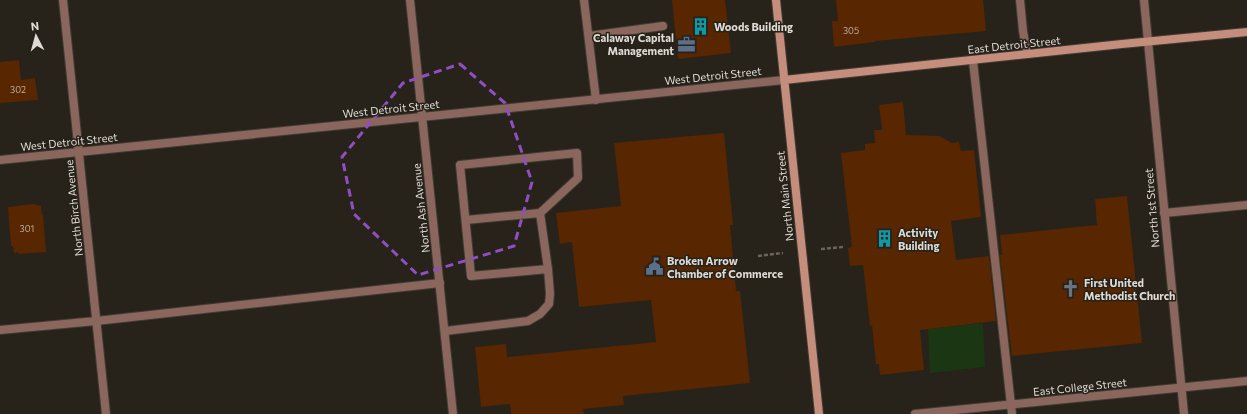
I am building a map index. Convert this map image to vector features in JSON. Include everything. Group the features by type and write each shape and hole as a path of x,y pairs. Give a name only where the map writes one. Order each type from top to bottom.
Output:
{"street":[{"name":"North Birch Avenue","path":"63,0 106,414"},
{"name":"North Ash Avenue","path":"410,0 453,414"},
{"path":"584,0 596,100"},
{"name":"North Main Street","path":"776,0 819,414"},
{"path":"1020,0 1027,54"},
{"name":"North 1st Street","path":"1144,0 1184,414"},
{"path":"589,36 664,26"},
{"name":"East Detroit Street","path":"784,80 1247,32"},
{"path":"973,61 1012,414"},
{"name":"West Detroit Street","path":"0,160 784,80"},
{"path":"466,220 540,213 578,178 577,153 460,164 471,276 548,269"},
{"path":"1164,213 1247,205"},
{"path":"445,331 528,321 540,314 549,304 550,294 548,269 540,213"},
{"path":"0,330 96,321 440,283"},
{"name":"East College Street","path":"915,414 1247,381"}],"path":[{"path":"821,249 843,247"},
{"path":"758,256 783,253"}],"highlighted area":[{"path":"460,64 505,103 532,182 514,246 418,275 354,214 342,157 403,83"}],"green space":[{"path":"983,323 985,367 930,373 928,329"}],"building":[{"name":"Woods Building","path":"672,0 725,0 731,53 678,59"},
{"path":"836,0 983,0 986,31 875,41 834,47 832,21 838,21"},
{"path":"19,60 21,80 35,78 38,100 0,103 0,62"},
{"name":"Activity Building","path":"903,102 906,135 939,136 952,143 959,142 961,151 974,150 981,217 951,221 956,260 989,256 996,321 920,330 924,370 880,375 879,364 876,364 872,325 870,326 863,265 850,266 848,248 852,247 841,153 865,150 865,144 875,143 874,130 882,130 879,105"},
{"name":"Broken Arrow Chamber of Commerce","path":"724,133 733,225 730,225 736,291 740,291 750,383 623,396 624,405 583,409 584,414 511,414 510,404 481,407 475,347 506,344 507,357 656,342 651,300 579,307 572,242 560,244 556,213 621,206 614,143"},
{"name":"First United Methodist Church","path":"1127,196 1142,343 1012,356 1000,255 1002,255 1000,235 1097,225 1095,199"},
{"path":"33,204 41,206 46,252 14,253 13,246 11,246 8,207"}],"place":[{"name":"Woods Building","path":"701,27"},
{"name":"Calaway Capital Management","path":"687,44"},
{"name":"Activity Building","path":"885,239"},
{"name":"Broken Arrow Chamber of Commerce","path":"654,267"},
{"name":"First United Methodist Church","path":"1071,289"}]}
